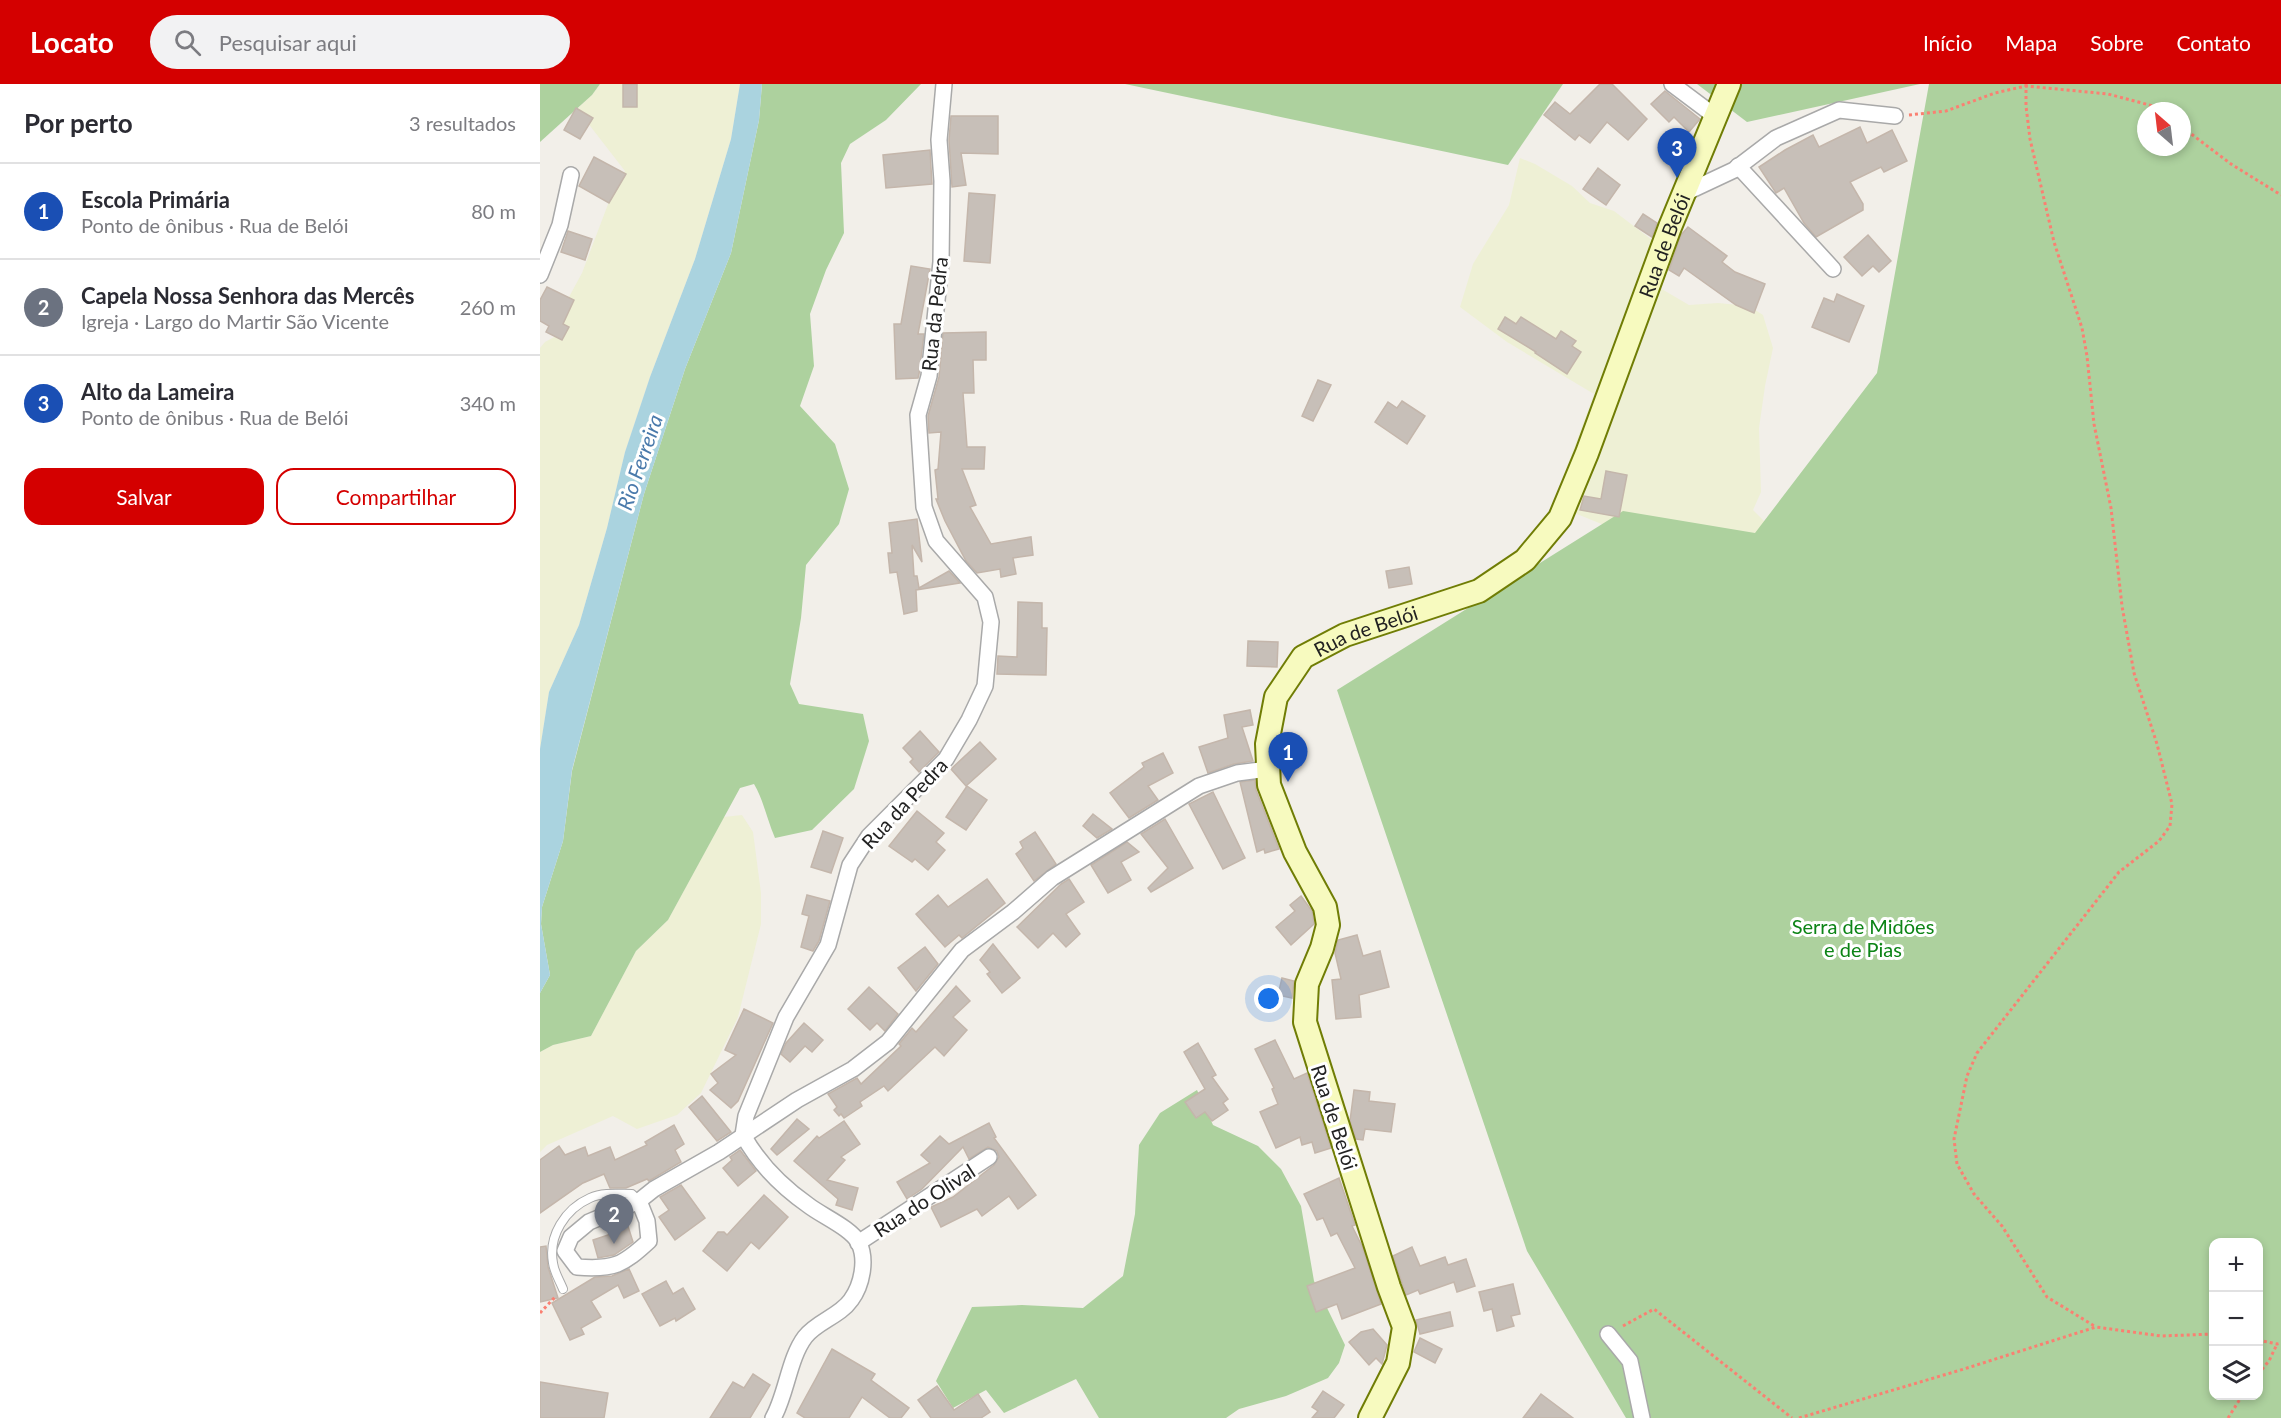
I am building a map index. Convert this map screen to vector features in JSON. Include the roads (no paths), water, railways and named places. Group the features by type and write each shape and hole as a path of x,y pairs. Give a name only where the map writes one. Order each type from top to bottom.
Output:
{"street":[{"name":"Rua da Pedra","path":"743,1135 746,1116 786,1017 828,945 850,865 869,836 946,759 969,720 985,686 991,622 985,597 936,542 924,507 918,415 929,376 940,262 942,182 939,140 944,84"},
{"path":"1672,84 1716,117"},
{"name":"Rua de Belói","path":"1370,1418 1398,1364 1404,1327 1389,1287 1305,1022 1307,984 1322,948 1328,925 1325,907 1291,843 1269,785 1267,744 1276,697 1303,657 1345,635 1479,591 1525,560 1560,518 1587,453 1684,193 1729,84"},
{"path":"1684,193 1738,166 1776,138 1839,110 1895,116"},
{"path":"1738,166 1833,269"},
{"path":"540,276 560,225 571,175"},
{"path":"639,1201 647,1221 649,1241 628,1260 602,1269 577,1267 565,1251 571,1237 589,1222 639,1201 654,1189 797,1100 853,1069 888,1042 962,950 1013,912 1052,878 1198,786 1237,773 1268,769"},
{"path":"743,1135 755,1156 781,1184 807,1205 850,1232 863,1256 861,1279 851,1301 805,1337 773,1418"},
{"name":"Rua do Olival","path":"858,1243 989,1157"},
{"path":"1608,1334 1630,1361 1642,1418"}],"lane":[{"path":"563,1289 553,1264 551,1245 569,1212 590,1198 608,1194 632,1194 639,1201"}],"water":[{"name":"Rio Ferreira","path":"740,84 762,84 759,120 731,253 685,369 644,494 572,770 563,841 542,907 541,924 550,975 540,993 540,749 549,692 579,625 607,528 625,452 650,377 695,259 731,139"}],"place":[{"name":"Alto da Lameira","path":"1677,178"},
{"name":"Escola Primária","path":"1288,782"},
{"name":"Capela Nossa Senhora das Mercês","path":"614,1244"}],"park label":[{"name":"Serra de Midões e de Pias","path":"1863,938"}]}
